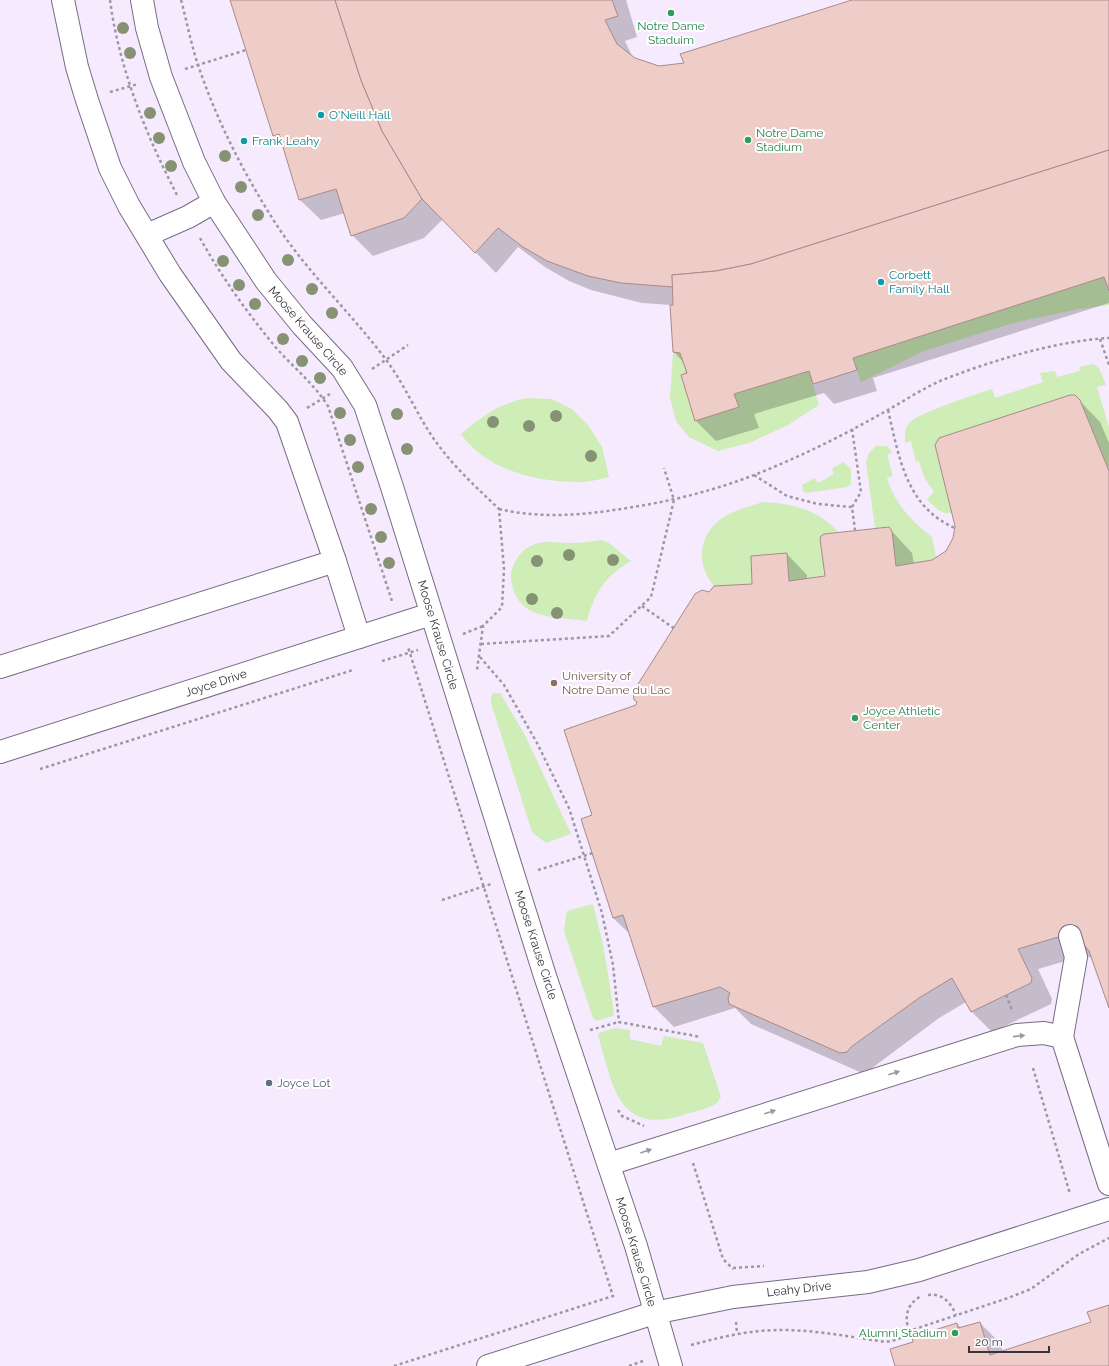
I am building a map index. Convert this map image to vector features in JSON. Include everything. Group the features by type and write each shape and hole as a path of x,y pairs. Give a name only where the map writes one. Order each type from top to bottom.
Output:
{"street":[{"path":"63,0 77,67 110,168 129,206 170,274 231,361 278,410 286,422 336,561 359,637"},
{"name":"Moose Krause Circle","path":"142,0 147,28 161,77 194,162 214,202 266,281 302,325 342,368 365,405 545,976 636,1246 654,1313 669,1360"},
{"path":"147,235 188,217 214,202"},
{"path":"0,667 336,561"},
{"name":"Joyce Drive","path":"2,745 431,614"},
{"path":"1070,936 1076,957 1062,1036 1109,1184"},
{"path":"609,1164 1017,1035 1044,1033 1062,1036"},
{"name":"Leahy Drive","path":"488,1366 654,1313 733,1297 868,1282 919,1270 1109,1209"}],"path":[{"path":"110,0 121,52 131,86 159,158 179,199"},
{"path":"181,0 198,65 229,144 276,224 324,287 386,360 406,389 435,441 455,466 499,509 516,513 550,515 596,513 674,500 721,488 776,466 852,429 939,382 1025,353 1109,338"},
{"path":"184,70 246,50"},
{"path":"104,94 142,82"},
{"path":"1100,339 1109,365"},
{"path":"366,373 408,345"},
{"path":"306,409 335,391"},
{"path":"888,410 899,457 910,488 926,510 941,523 955,528"},
{"path":"852,429 861,492 852,507 855,530"},
{"path":"481,644 609,636 642,606 651,597 674,500 664,468"},
{"path":"754,475 788,496 818,504 852,507"},
{"path":"462,635 483,626 502,607 504,569 499,509"},
{"path":"642,606 675,629"},
{"path":"483,626 480,657 504,685 537,743 569,808 602,913 611,957 619,1022 701,1037"},
{"path":"394,1366 614,1296 482,886 406,642"},
{"path":"382,661 424,648"},
{"path":"40,769 353,670"},
{"path":"536,870 593,853"},
{"path":"442,900 494,883"},
{"path":"1033,1068 1071,1193 1064,1196"},
{"path":"615,1106 622,1116 639,1126 646,1127"},
{"path":"685,1139 723,1259 733,1268 770,1266"},
{"path":"629,1366 669,1360 691,1344 737,1333 784,1330 811,1331 886,1342 904,1337 909,1331 1031,1289 1078,1254 1109,1238"},
{"path":"733,1268 733,1297 737,1333"},
{"path":"909,1331 906,1323 910,1306 915,1300 923,1296 932,1294 948,1300 956,1315"}],"shaded area":[{"name":"University of Notre Dame du Lac","path":"0,0 1109,0 1109,1366 0,1366"}],"green space":[{"path":"1104,277 1109,292 1109,305 1079,309 1013,323 924,351 861,382 853,358"},
{"path":"673,352 680,353 687,373 681,375 695,421 739,407 734,394 809,371 819,405 788,425 749,443 718,451 689,437 676,421 670,398"},
{"path":"1093,364 1099,368 1106,385 1097,387 1109,427 1109,466 1107,467 1070,395 939,438 953,513 941,512 927,499 934,492 924,477 919,461 916,462 911,441 905,443 907,425 909,423 923,414 935,409 992,389 995,398 1043,382 1040,373 1055,371 1057,377 1080,371 1079,367"},
{"path":"526,398 552,399 572,409 588,425 602,447 609,477 588,482 565,482 531,477 499,466 472,447 461,434 477,421 499,407"},
{"path":"876,446 887,446 892,452 887,455 893,476 887,478 890,487 899,504 917,525 932,537 936,557 932,560 896,566 891,529 875,528 866,462 869,453"},
{"path":"843,462 851,469 851,484 847,487 806,493 803,491 802,485 815,478 818,483 834,474 832,469"},
{"path":"763,502 784,504 804,509 831,524 838,532 824,534 820,539 825,576 789,581 787,553 752,556 752,584 714,586 708,577 702,557 702,548 710,529 727,515 740,509"},
{"path":"602,540 609,543 631,561 614,573 602,586 590,610 587,621 549,617 538,614 528,609 520,602 514,592 511,574 516,560 525,549 544,542 575,543"},
{"path":"493,693 500,693 525,735 571,834 546,843 532,832 491,703"},
{"path":"593,904 603,944 614,1012 613,1016 597,1021 593,1018 564,931 567,911"},
{"path":"615,1028 630,1030 630,1039 661,1046 664,1036 703,1043 721,1097 718,1102 704,1109 661,1120 644,1118 631,1112 621,1101 614,1088 598,1036 599,1033"}],"building":[{"name":"O'Neill Hall","path":"230,0 335,0 361,80 382,131 422,199 404,218 351,236 336,189 299,200 279,134 273,136"},
{"name":"Notre Dame Stadium","path":"335,0 612,0 618,16 605,20 617,44 635,58 659,66 684,63 680,54 852,0 1109,0 1109,150 751,264 716,271 672,275 673,287 621,283 588,276 547,261 523,247 498,228 475,253 422,199 382,131 361,80"},
{"name":"Corbett Family Hall","path":"1109,150 1109,291 1104,277 853,358 857,370 813,384 809,371 734,394 739,407 695,421 681,375 687,373 680,353 673,352 670,305 673,305 672,275 716,271 751,264"},
{"name":"Joyce Athletic Center","path":"1070,395 1075,395 1080,400 1109,471 1109,1008 1089,951 1081,941 1070,936 1055,938 1018,949 1032,978 1031,983 971,1012 952,978 919,998 851,1047 847,1052 840,1053 729,1004 728,998 730,993 720,987 653,1007 623,915 613,918 581,819 592,815 564,730 636,705 637,702 634,700 633,692 695,594 702,590 709,592 714,586 752,584 751,556 787,553 789,581 825,576 820,539 824,534 889,527 892,531 896,566 932,560 946,551 953,538 955,526 935,445 939,438"},
{"name":"Alumni Stadium","path":"1109,1305 1109,1366 895,1366 890,1349 913,1342 912,1337 957,1323 958,1328 980,1322 990,1355 1091,1322 1087,1312"}],"place":[{"name":"Notre Dame Staduim","path":"671,13"},
{"name":"O'Neill Hall","path":"321,115"},
{"name":"Notre Dame Stadium","path":"748,140"},
{"name":"Frank Leahy","path":"244,141"},
{"name":"Corbett Family Hall","path":"881,282"},
{"name":"University of Notre Dame du Lac","path":"554,683"},
{"name":"Joyce Athletic Center","path":"855,718"},
{"name":"Joyce Lot","path":"269,1083"},
{"name":"Alumni Stadium","path":"955,1333"}]}
